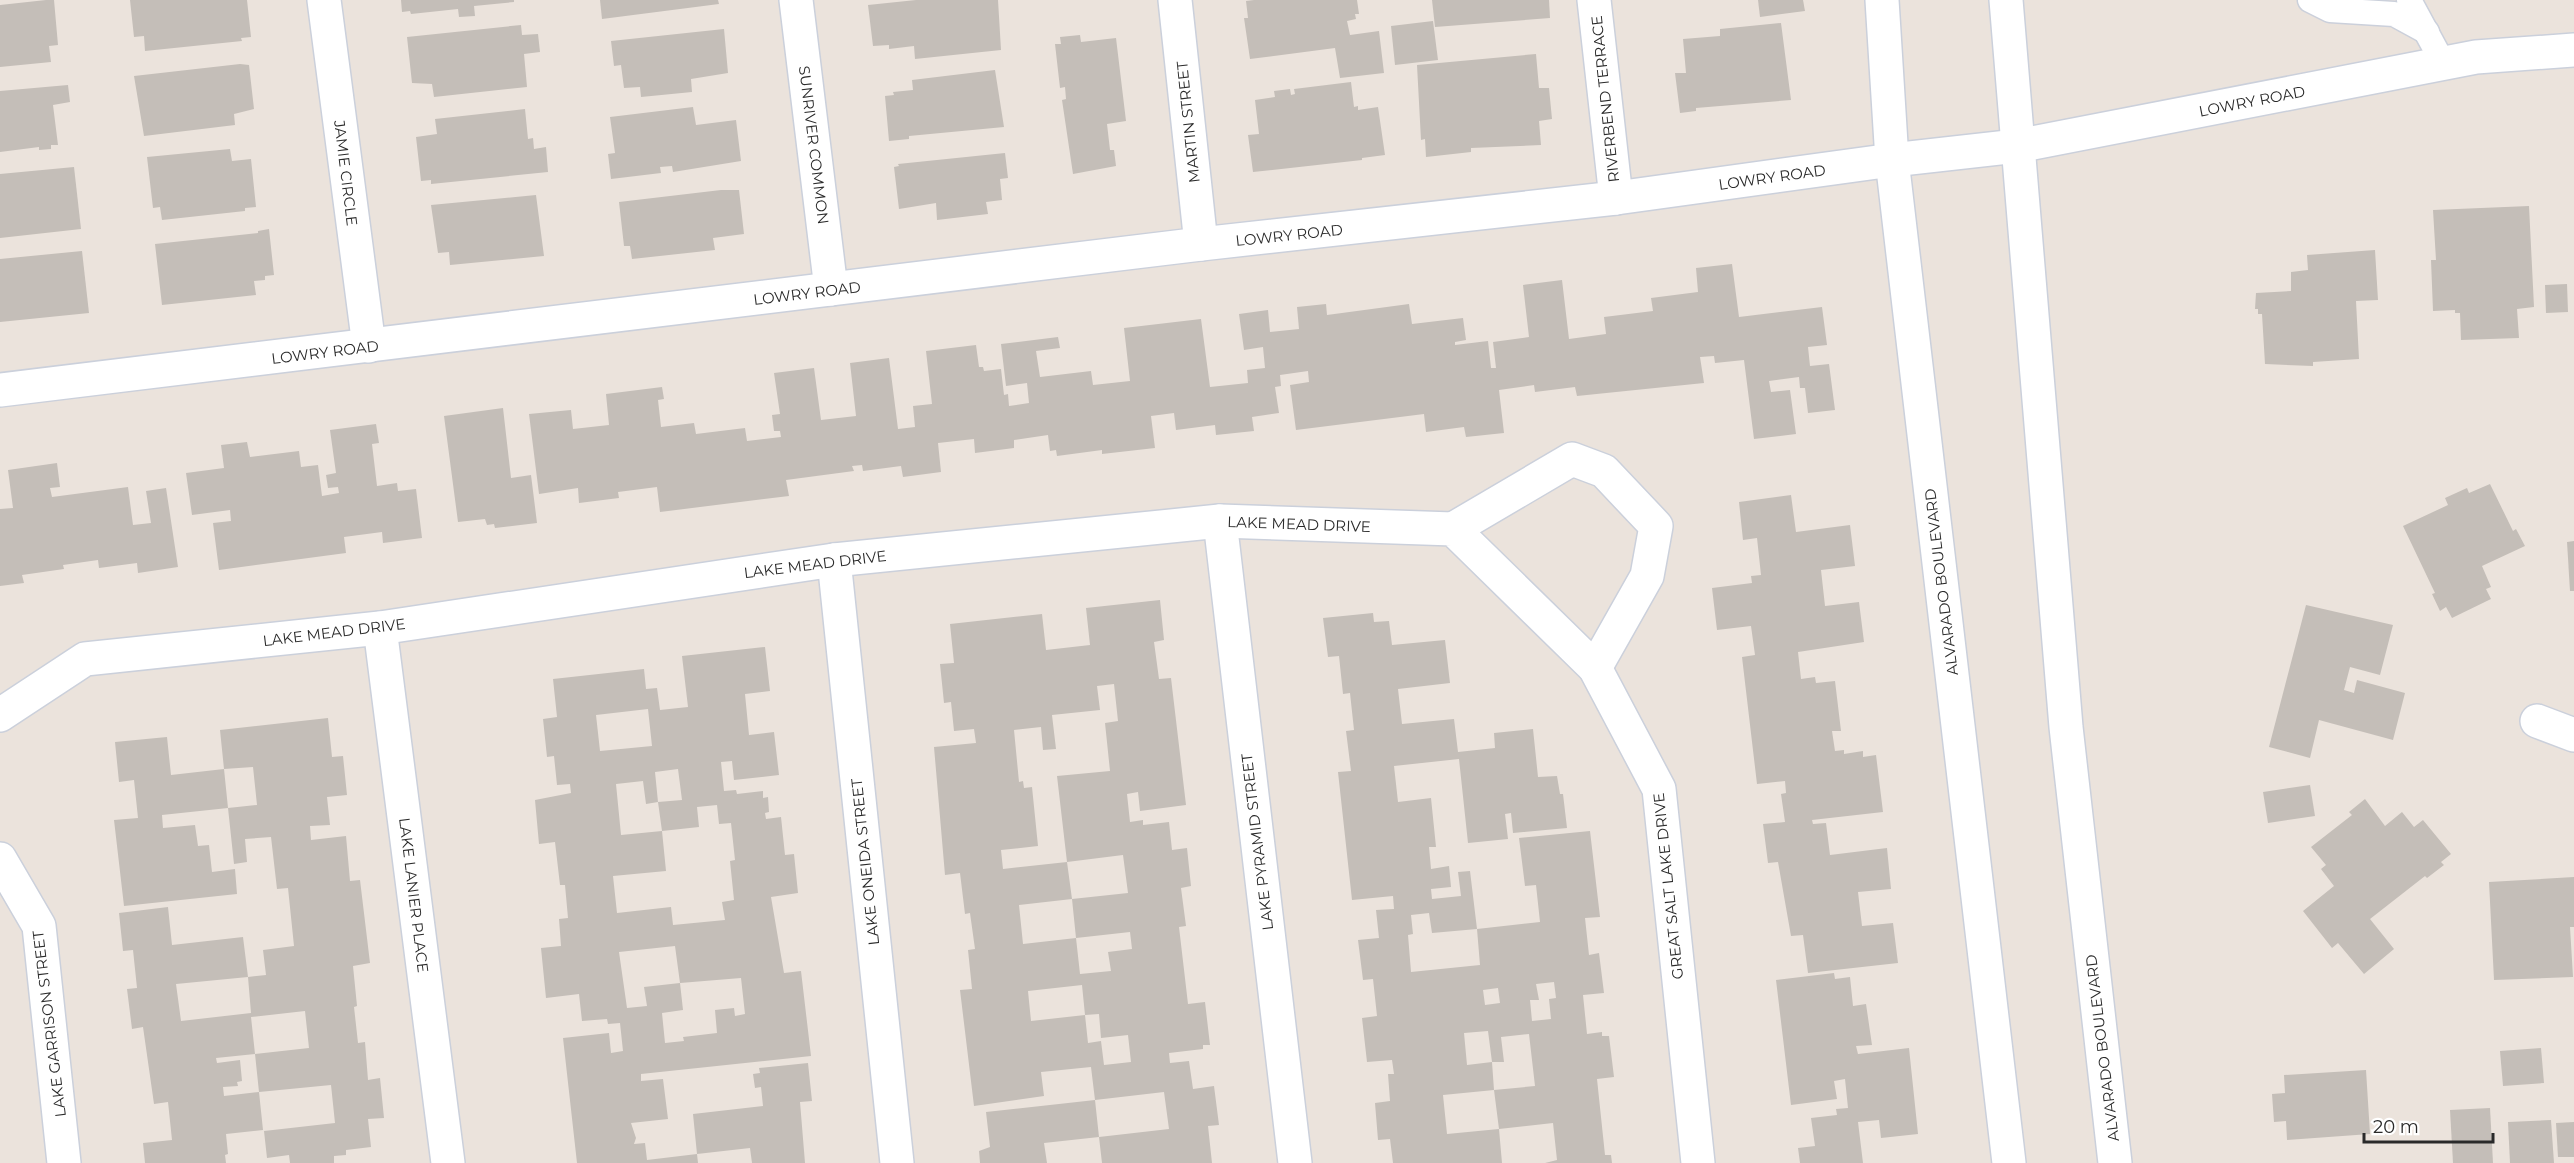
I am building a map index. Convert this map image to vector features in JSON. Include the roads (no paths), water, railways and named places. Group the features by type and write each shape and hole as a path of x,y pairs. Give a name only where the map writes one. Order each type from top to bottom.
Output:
{"street":[{"name":"JAMIE CIRCLE","path":"324,0 369,346"},
{"name":"SUNRIVER COMMON","path":"796,0 831,290"},
{"name":"MARTIN STREET","path":"1175,0 1201,244"},
{"name":"RIVERBEND TERRACE","path":"1594,0 1616,198"},
{"name":"ALVARADO BOULEVARD","path":"1882,0 1892,160 2009,1163"},
{"name":"ALVARADO BOULEVARD","path":"2006,0 2066,727 2115,1163"},
{"name":"LOWRY ROAD","path":"0,390 1201,244 1616,198 1892,160 2017,146 2476,57 2574,50"},
{"path":"1572,459 1604,471 1656,526 1647,576 1594,668 1453,529 1572,459"},
{"name":"LAKE MEAD DRIVE","path":"0,715 85,659 380,628 834,560 1220,521 1453,529"},
{"name":"LAKE PYRAMID STREET","path":"1220,521 1295,1163"},
{"name":"LAKE ONEIDA STREET","path":"834,560 897,1163"},
{"name":"LAKE LANIER PLACE","path":"380,628 448,1163"},
{"name":"GREAT SALT LAKE DRIVE","path":"1594,668 1659,789 1698,1163"},
{"path":"2537,721 2574,735"},
{"name":"LAKE GARRISON STREET","path":"0,859 39,926 64,1163"}],"lane":[{"path":"2310,0 2330,10 2394,14 2427,32"},
{"path":"2409,0 2444,63"}]}
